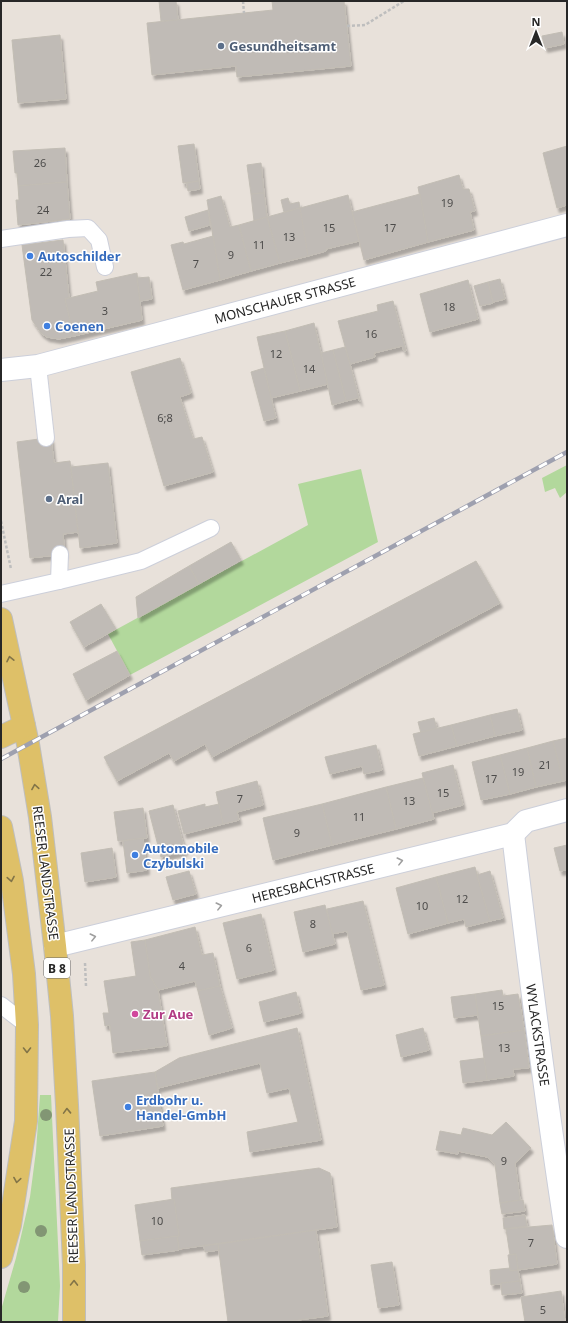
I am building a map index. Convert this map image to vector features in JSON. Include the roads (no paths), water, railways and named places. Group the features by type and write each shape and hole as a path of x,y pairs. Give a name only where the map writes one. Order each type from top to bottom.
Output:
{"main road":[{"name":"REESER LANDSTRASSE","path":"1,619 24,726 40,817 55,946 62,1016 67,1105 74,1265 74,1322"},
{"path":"1,737 24,726"},
{"path":"1,827 12,881 24,974 27,1025 26,1121 10,1225 1,1258"}],"street":[{"name":"MONSCHAUER STRASSE","path":"1,370 38,366 567,225"},
{"name":"HERESBACHSTRASSE","path":"55,946 513,834 526,821 567,810"},
{"name":"WYLACKSTRASSE","path":"513,834 530,974 562,1171 567,1237"}],"lane":[{"path":"1,239 68,229 88,228 99,240 105,268"},
{"path":"38,366 46,438"},
{"path":"1,594 141,561 211,528"},
{"path":"59,581 60,554"},
{"path":"1,1005 27,1025"}],"railway":[{"path":"1,759 567,452"}],"place":[{"name":"Gesundheitsamt","path":"221,46"},
{"name":"Autoschilder","path":"30,256"},
{"name":"Coenen","path":"47,326"},
{"name":"Aral","path":"49,499"},
{"name":"Automobile Czybulski","path":"135,855"},
{"name":"Zur Aue","path":"135,1014"},
{"name":"Erdbohr u. Handel-GmbH","path":"128,1107"}]}
